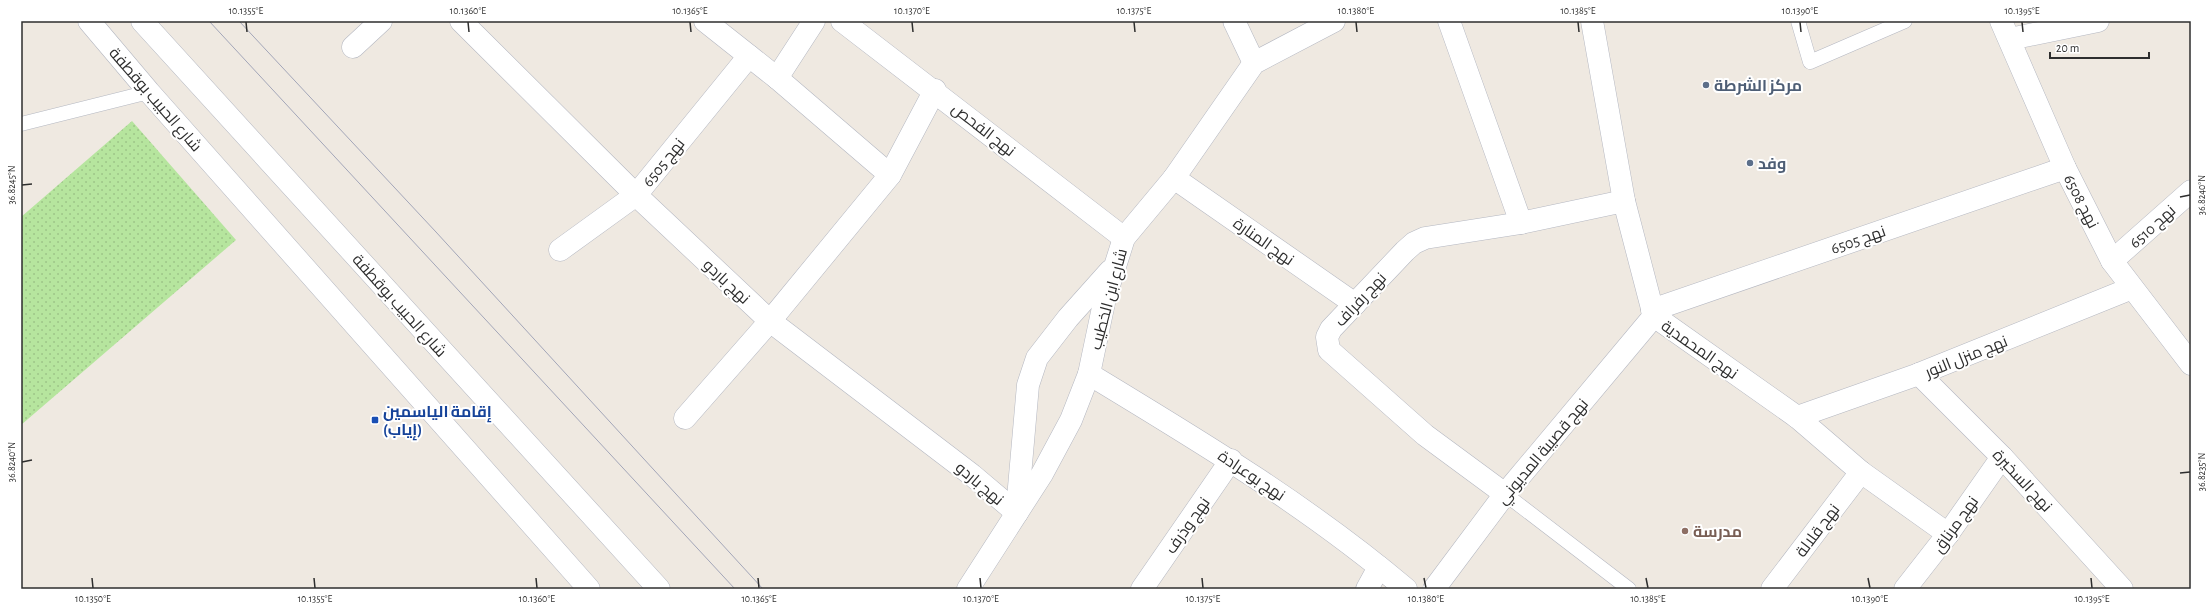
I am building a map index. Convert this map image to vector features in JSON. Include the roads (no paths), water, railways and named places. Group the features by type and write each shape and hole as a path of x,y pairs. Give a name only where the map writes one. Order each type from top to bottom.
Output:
{"street":[{"name":"شارع الحبيب بوقطفة","path":"89,21 149,92 589,589"},
{"name":"شارع الحبيب بوقطفة","path":"142,21 659,589"},
{"path":"353,47 381,21"},
{"name":"نهج باردو","path":"461,21 636,195 770,321 972,475 1017,514"},
{"path":"705,21 777,78 890,176"},
{"path":"777,78 814,21"},
{"name":"نهج الفحص","path":"842,21 934,90 1124,238"},
{"path":"1234,21 1254,63"},
{"name":"شارع ابن الخطيب","path":"968,589 1042,474 1071,420 1089,374 1105,298 1124,238 1174,178 1254,63 1334,21"},
{"path":"1449,21 1521,223"},
{"name":"نهج المحمدية","path":"1592,21 1624,201 1653,313 1797,416 1861,472 1948,534"},
{"path":"2006,30 2098,21"},
{"name":"نهج 6508","path":"2006,30 2065,168 2112,261 2191,364"},
{"name":"نهج 6505","path":"560,250 636,195 749,56"},
{"path":"685,418 770,321 890,176 934,90"},
{"name":"نهج 6505","path":"1653,313 2065,168"},
{"name":"نهج المنارة","path":"1174,178 1355,304"},
{"name":"نهج 6510","path":"2112,261 2191,191"},
{"name":"نهج رفراف","path":"1506,494 1425,435 1329,350 1327,337 1331,329 1414,243 1425,238 1521,223 1624,201"},
{"path":"1017,514 1028,385 1037,358 1068,318 1115,266"},
{"name":"نهج منزل النور","path":"1797,416 1919,374 2132,288"},
{"name":"نهج قصيبة المديوني","path":"1434,589 1506,494 1653,313"},
{"name":"نهج بوعرادة","path":"1089,374 1231,460 1379,567 1406,589"},
{"name":"نهج السخيرة","path":"1919,374 2002,457 2122,589"},
{"name":"نهج مرناق","path":"1905,589 1948,534 2002,457"},
{"name":"نهج وذرف","path":"1142,589 1231,460"},
{"name":"نهج قلالة","path":"1772,589 1861,472"},
{"path":"1367,589 1379,567"}],"lane":[{"path":"1798,21 1810,62 1905,21"},
{"path":"21,124 149,92"},
{"path":"1506,494 1629,589"}],"tram line":[{"path":"209,21 735,589"},
{"path":"239,21 436,232 763,589"}],"place":[{"name":"مركز الشرطة","path":"1706,85"},
{"name":"وفد","path":"1750,163"},
{"name":"إقامة الياسمين (إياب)","path":"375,420"},
{"name":"مدرسة","path":"1685,531"}]}
